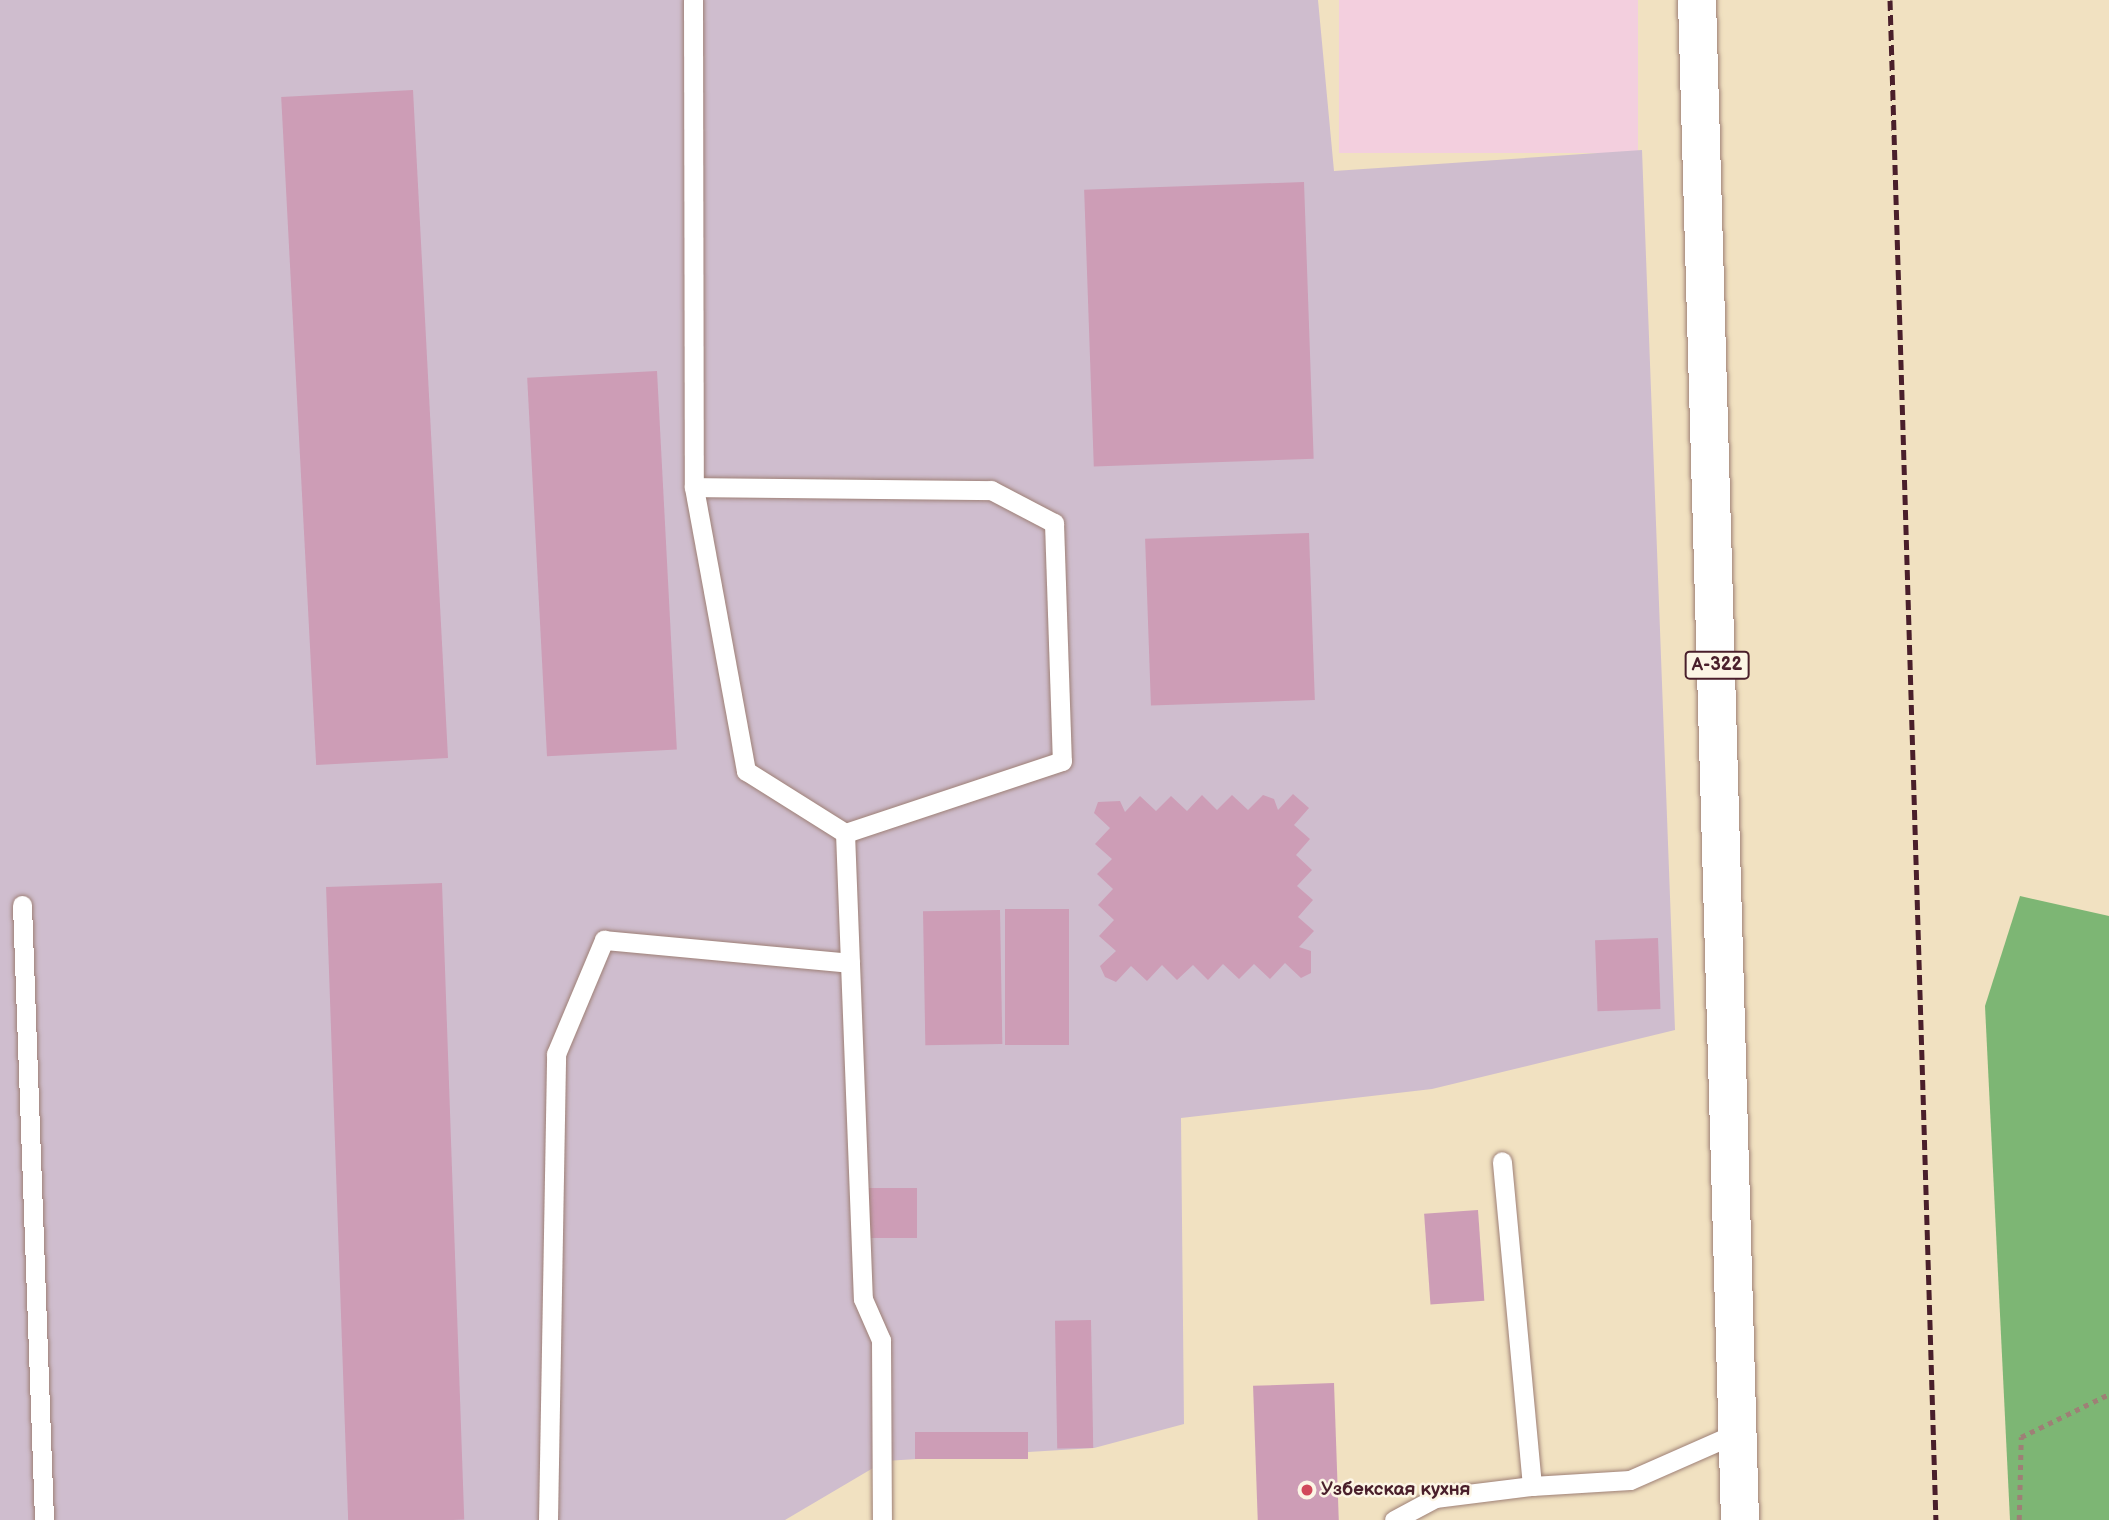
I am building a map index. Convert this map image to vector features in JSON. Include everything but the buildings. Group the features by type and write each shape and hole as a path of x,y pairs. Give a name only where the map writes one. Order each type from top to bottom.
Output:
{"highway":[{"name":"А-322","path":"1698,0 1739,1433"},
{"path":"1739,1433 1740,1520"}],"lane":[{"path":"693,0 694,487 746,771 845,833"},
{"path":"694,487 991,490 1054,523 1062,761 845,833"},
{"path":"845,833 863,1299 881,1340 887,1519"},
{"path":"22,905 44,1520"},
{"path":"548,1520 556,1054 604,940 850,963"},
{"path":"1502,1161 1532,1486"},
{"path":"1394,1520 1435,1499 1532,1486 1630,1480 1739,1433"}],"path":[{"path":"2019,1520 2021,1437 2109,1394"}],"shaded area":[{"path":"0,0 1318,0 1334,171 1642,150 1675,1030 1432,1089 1181,1118 1184,1424 1094,1448 885,1461 785,1520 0,1520"},
{"path":"1339,0 1638,0 1638,153 1339,153"}],"green space":[{"path":"2020,896 2109,916 2109,1520 2010,1520 1985,1006"}],"railway":[{"path":"1890,0 1936,1520"}],"place":[{"name":"Узбекская кухня","path":"1307,1490"}]}
